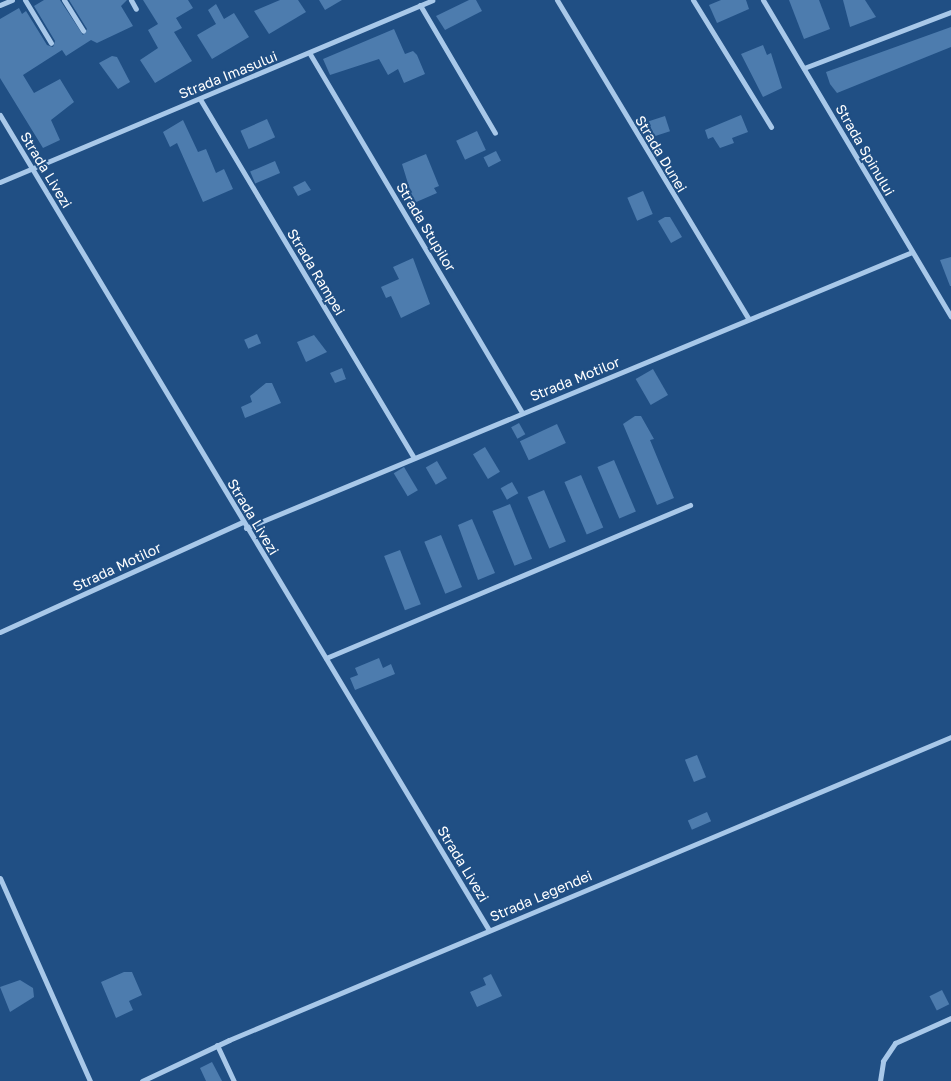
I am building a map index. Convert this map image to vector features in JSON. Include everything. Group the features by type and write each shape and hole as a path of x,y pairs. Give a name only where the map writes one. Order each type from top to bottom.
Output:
{"street":[{"path":"0,5 12,0"},
{"path":"25,0 51,43"},
{"path":"64,0 83,31"},
{"path":"131,0 136,9"},
{"name":"Strada Imasului","path":"0,182 310,54 432,0"},
{"name":"Strada Dunei","path":"557,0 749,319"},
{"path":"693,0 771,127"},
{"name":"Strada Spinului","path":"763,0 950,313"},
{"path":"420,5 495,132"},
{"path":"804,68 951,12"},
{"name":"Strada Stupilor","path":"310,54 522,412"},
{"name":"Strada Rampei","path":"200,99 413,456"},
{"name":"Strada Livezi","path":"0,115 242,522 489,930"},
{"name":"Strada Motilor","path":"246,528 413,456 912,252"},
{"path":"326,658 690,505"},
{"name":"Strada Motilor","path":"0,632 242,522"},
{"name":"Strada Legendei","path":"143,1081 217,1045 951,737"},
{"path":"0,878 90,1081"},
{"path":"880,1081 883,1060 896,1043 951,1018"},
{"path":"217,1045 234,1081"}],"building":[{"path":"44,0 60,0 83,35 87,29 69,0 127,0 121,6 133,26 97,43 91,40 66,56 62,50 23,75 34,93 60,79 74,102 51,120 60,140 43,148 0,78 0,19 19,8 22,14 26,11 47,45 53,47 55,41 34,6"},
{"path":"143,0 188,0 193,8 176,18 182,28 174,32 192,61 155,83 140,60 158,48 148,30 158,24"},
{"path":"280,0 298,0 306,12 269,34 254,11"},
{"path":"319,0 342,0 325,10"},
{"path":"469,0 476,0 482,11 445,30 436,16"},
{"path":"721,0 746,0 749,9 717,23 709,5"},
{"path":"789,0 819,0 830,29 804,39"},
{"path":"843,0 865,0 876,17 850,27"},
{"path":"216,4 224,19 234,13 249,37 212,59 197,35 216,24 208,10"},
{"path":"951,27 951,47 837,93 830,84 826,72"},
{"path":"394,29 405,54 413,51 417,55 425,74 404,83 398,69 388,75 379,59 330,75 323,59"},
{"path":"763,45 767,55 771,53 782,88 763,97 741,54"},
{"path":"112,56 117,57 130,82 118,89 99,63"},
{"path":"741,115 748,132 732,138 734,143 720,148 713,137 708,139 705,130"},
{"path":"665,116 670,131 654,136 649,121"},
{"path":"267,119 275,137 249,149 241,131"},
{"path":"183,120 198,152 206,149 216,173 224,169 233,189 203,202 177,143 170,147 163,132"},
{"path":"477,131 486,150 465,160 456,141"},
{"path":"496,151 501,161 489,167 484,157"},
{"path":"426,154 439,186 434,188 437,193 414,203 402,164"},
{"path":"275,161 280,173 255,184 250,172"},
{"path":"305,181 311,190 298,196 293,187"},
{"path":"643,191 653,214 637,221 627,198"},
{"path":"665,217 670,217 682,237 671,243 658,221"},
{"path":"951,257 951,286 950,286 940,260"},
{"path":"413,258 430,304 401,318 391,296 386,298 381,287 399,279 393,267"},
{"path":"257,334 261,343 248,349 244,340"},
{"path":"314,335 327,352 306,362 297,342"},
{"path":"342,368 346,379 335,383 330,373"},
{"path":"653,369 668,395 651,405 636,379"},
{"path":"266,383 272,383 281,403 245,418 241,407 252,402 250,396"},
{"path":"635,416 641,416 654,439 650,440 674,498 657,505 623,424"},
{"path":"519,423 525,434 517,439 511,427"},
{"path":"557,424 566,443 529,460 520,441"},
{"path":"485,447 500,472 488,479 473,454"},
{"path":"614,460 636,512 619,519 597,467"},
{"path":"437,461 447,478 436,485 426,468"},
{"path":"404,467 418,490 408,496 394,473"},
{"path":"581,475 603,527 587,535 564,482"},
{"path":"512,482 518,493 507,500 501,488"},
{"path":"544,490 566,542 549,549 527,497"},
{"path":"510,504 532,559 514,566 492,511"},
{"path":"472,519 495,573 478,580 458,525"},
{"path":"441,535 462,587 445,594 424,542"},
{"path":"400,550 421,604 405,610 384,556"},
{"path":"379,658 383,668 391,664 395,674 355,690 350,678 358,675 355,668"},
{"path":"697,755 706,777 694,782 685,760"},
{"path":"707,812 711,821 692,830 688,821"},
{"path":"124,972 132,972 142,995 129,1001 133,1010 116,1018 101,982"},
{"path":"491,974 502,996 477,1007 470,992 486,985 483,978"},
{"path":"20,980 33,988 34,997 10,1012 0,987"},
{"path":"942,990 949,1004 937,1011 930,996"},
{"path":"212,1062 222,1081 206,1081 200,1068"}]}
